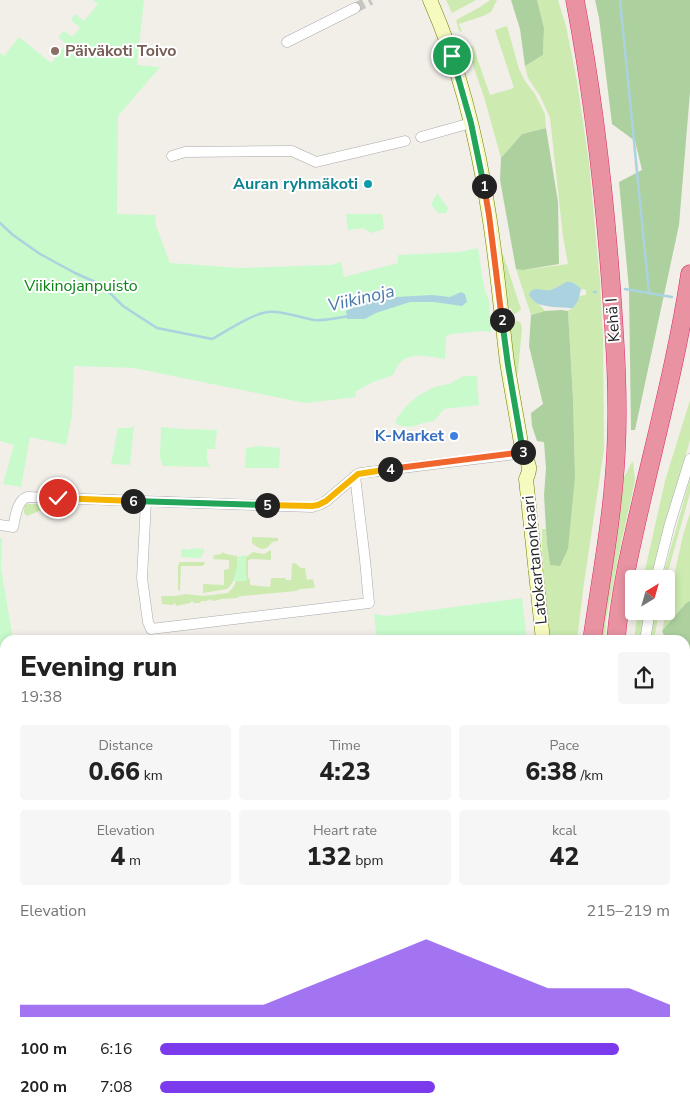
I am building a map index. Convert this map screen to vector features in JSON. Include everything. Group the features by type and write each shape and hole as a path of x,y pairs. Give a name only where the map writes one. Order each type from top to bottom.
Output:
{"highway":[{"path":"564,0 573,39 589,80"},
{"name":"Kehä I","path":"575,0 589,80 596,135 608,246 616,360 617,414 613,492 593,635"},
{"path":"617,635 632,540 678,342 690,274"},
{"path":"622,593 623,635"}],"street":[{"name":"Latokartanonkaari","path":"430,0 442,26 452,56 471,123 482,175 489,215 508,365 523,454 528,461 530,472 526,479 542,635"},
{"path":"287,42 354,8"},
{"path":"421,137 471,123"},
{"path":"172,156 185,152 292,150 316,162 405,141"},
{"path":"0,524 13,527 20,502 27,497 312,506 326,501 361,473 523,454"},
{"path":"658,570 690,459"},
{"path":"146,502 142,578 150,630 369,603 355,476"},
{"path":"646,635 648,620"}],"green space":[{"name":"Viikinojanpuisto","path":"93,0 144,0 137,65 160,67 118,116 117,214 156,215 155,223 170,263 240,268 331,265 341,262 344,277 398,263 398,255 460,252 478,248 484,288 489,301 491,332 450,334 446,337 445,359 427,356 409,357 399,364 393,375 373,382 355,392 356,397 305,403 134,368 74,366 72,415 66,445 30,437 21,487 3,484 14,445 0,441 0,53 4,56 19,37 51,63 66,44 58,37 64,31 72,37 80,28 71,20 75,14 84,21 98,4"},
{"path":"446,0 476,0 452,13"},
{"path":"490,0 497,0 491,12 459,24 462,32 459,31 456,20"},
{"path":"511,0 537,0 544,28 543,55 525,66 520,29"},
{"path":"537,0 558,0 566,26 577,81 589,163 600,281 603,337 604,449 578,635 550,635 542,551 542,529 546,529 550,565 575,476 568,311 577,303 579,296 586,295 586,290 569,282 551,290 540,290 531,296 545,311 531,315 516,269 523,270 568,264 563,237 550,118 540,96 528,78 525,66 543,55 544,28"},
{"path":"595,0 690,0 690,92 679,225 635,430 631,430 629,289 619,182 642,170 635,141 612,124 599,18"},
{"path":"507,26 519,69 545,114 546,128 522,134 501,158 484,97 467,48 473,46 490,95 514,88 495,30"},
{"path":"546,128 558,202 559,264 523,270 516,269 500,180 501,158 522,134"},
{"path":"437,193 448,208 446,213 438,213 431,204"},
{"path":"346,214 382,214 384,229 371,233 363,228 348,230"},
{"path":"503,254 521,309 514,314 507,306 500,255"},
{"path":"545,311 568,311 575,476 568,549 560,566 550,565 547,544 544,495 546,468 544,442 537,441 532,426 531,413 543,404 529,346 531,315"},
{"path":"516,321 521,323 522,328 518,372 514,375 509,331"},
{"path":"464,376 477,376 479,405 444,409 434,421 409,427 398,425 395,422 403,410 419,396 438,386 450,384"},
{"path":"690,400 690,440 654,570 645,570 665,481"},
{"path":"134,426 130,465 111,464 118,428"},
{"path":"161,427 217,430 215,449 207,449 207,460 210,467 163,466 160,458"},
{"path":"260,446 280,448 279,468 245,468 246,448"},
{"path":"633,462 635,481 606,620 605,635 600,635 621,483"},
{"path":"690,479 690,493 669,570 665,570"},
{"path":"49,504 49,506 27,516 24,513 24,509 25,505"},
{"path":"690,513 690,601 675,616 675,572"},
{"path":"252,537 278,538 278,541 272,542 265,549 262,549 252,543"},
{"path":"0,538 2,538 1,568 12,635 0,635"},
{"path":"203,548 205,552 201,558 181,557 181,549"},
{"path":"271,550 271,560 248,560 250,585 270,587 271,578 291,580 292,564 295,563 301,568 305,568 307,580 313,579 315,588 212,601 211,599 201,601 200,603 192,601 176,606 175,603 172,605 162,604 161,596 186,594 203,596 228,593 236,581 245,581 246,557 253,552 264,554"},
{"path":"223,552 237,556 238,565 235,578 227,589 203,593 203,584 224,585 224,570 229,569 229,560 213,559 214,555"},
{"path":"245,555 247,580 233,581 237,557"},
{"path":"180,562 204,562 205,564 202,566 181,566 179,591 178,565"},
{"path":"522,598 526,635 376,635 374,614 386,616"},
{"path":"690,601 690,635 664,635 662,631 671,620 675,620 675,616"},
{"path":"637,620 643,620 641,635 635,635"},
{"path":"654,620 657,620 655,635 652,635"},
{"path":"664,620 671,620 662,631"}],"water":[{"path":"566,282 573,283 581,289 578,301 573,308 538,304 529,295 533,290 551,290"},
{"path":"461,292 465,294 467,302 462,306 434,302 410,302 376,313 365,319 347,319 346,311 373,299 432,295 450,297"}],"waterway":[{"path":"620,0 649,293"},
{"name":"Viikinoja","path":"0,223 13,235 40,254 102,285 123,306 157,328 212,339 261,313 285,313 314,320 349,316"},
{"name":"Viikinoja","path":"625,289 672,297"}],"tunnel":[{"path":"355,8 371,0"}],"place":[{"name":"Päiväkoti Toivo","path":"55,51"},
{"name":"Auran ryhmäkoti","path":"368,184"},
{"name":"K-Market","path":"454,436"}],"route":[{"path":"58,498 312,506 326,501 361,473 523,452 508,365 489,215 482,175 471,123 452,56"}]}
